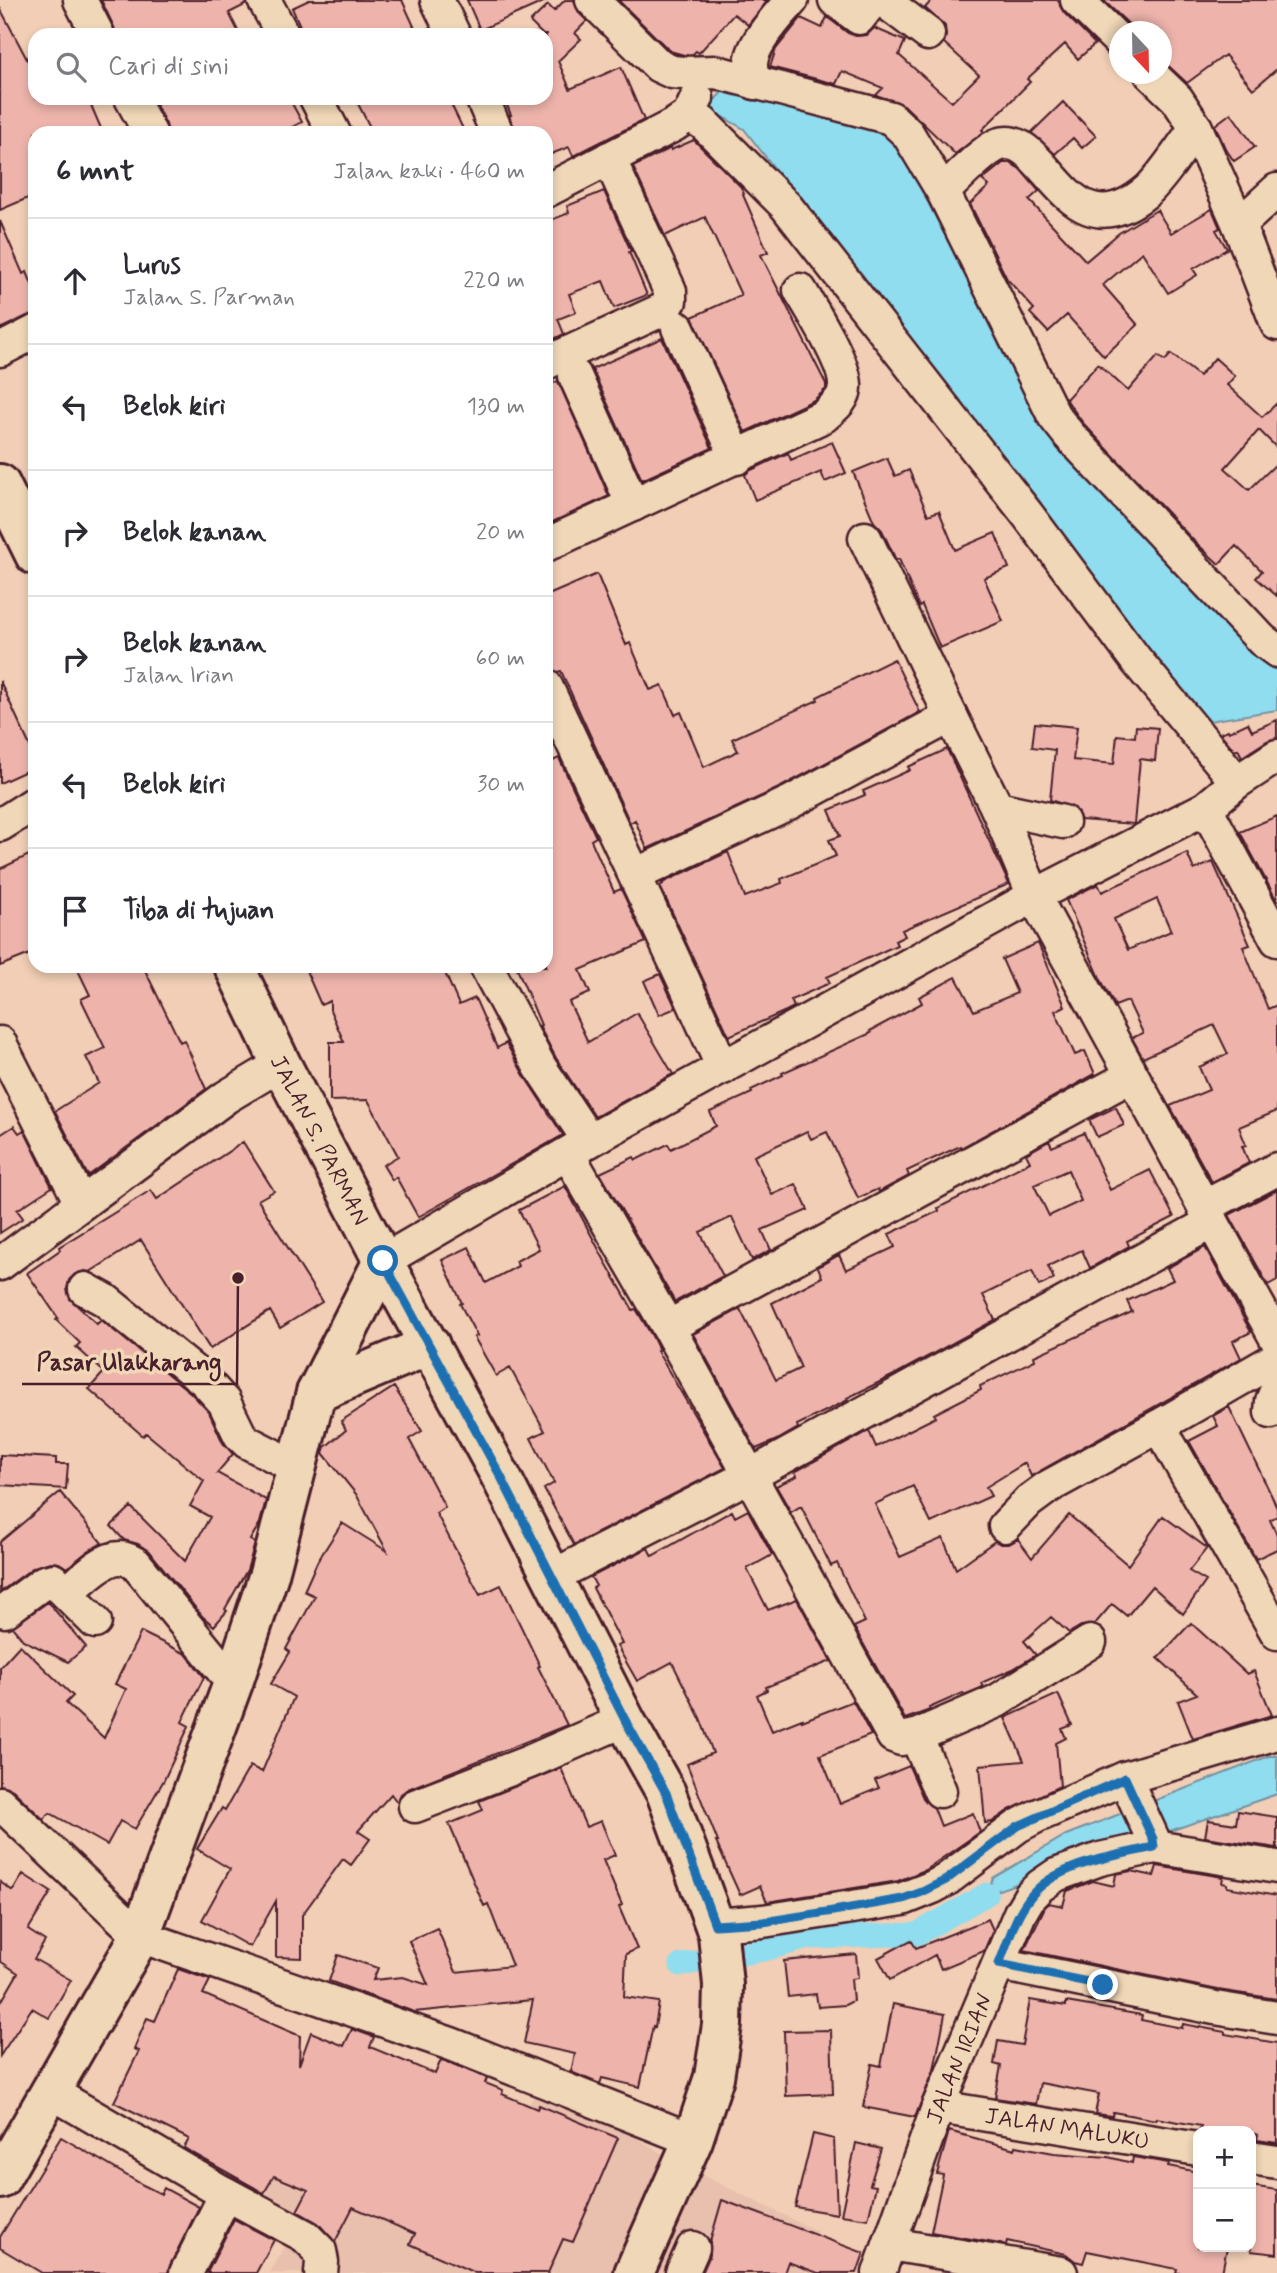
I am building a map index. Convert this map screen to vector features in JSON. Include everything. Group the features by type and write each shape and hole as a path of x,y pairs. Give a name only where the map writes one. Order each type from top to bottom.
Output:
{"main road":[{"path":"0,484 28,541"},
{"name":"JALAN S. PARMAN","path":"237,973 281,1064 383,1261 666,1793 716,1929 723,1984 722,2025 714,2077 693,2140 634,2273"},
{"path":"0,2179 139,1936 233,1683 269,1574 316,1392 383,1261"},
{"path":"316,1392 430,1345"}],"street":[{"path":"80,0 94,28"},
{"path":"264,0 279,28"},
{"path":"437,0 451,28"},
{"path":"592,0 659,66 683,74 703,91 703,123 786,206 1018,503 1136,660 1237,782"},
{"path":"755,83 751,67 756,48 792,0"},
{"path":"835,0 859,18 873,0"},
{"path":"883,0 928,34"},
{"path":"1077,0 1109,33"},
{"path":"553,187 609,159 703,91 755,83 891,118 908,134 943,192 1054,416 1262,640 1277,651"},
{"path":"1161,84 1177,99 1196,128 1239,225 1277,324"},
{"path":"135,105 146,126"},
{"path":"320,105 330,126"},
{"path":"485,105 494,126"},
{"path":"943,192 1001,143 1012,144 1026,151 1083,207 1100,212 1124,206 1148,190 1196,128"},
{"path":"553,360 664,309 670,301 666,281 609,159"},
{"path":"1239,225 1277,190"},
{"path":"553,542 824,416 840,402 846,386 840,366 800,290"},
{"path":"678,328 737,458"},
{"path":"0,350 28,336"},
{"path":"575,376 634,505"},
{"path":"865,538 997,808 1034,896 1277,1340"},
{"path":"553,702 723,1069"},
{"path":"635,875 789,803 951,716"},
{"path":"383,1261 578,1148 1034,896 1206,808 1237,782 1277,756"},
{"path":"0,825 28,807"},
{"path":"997,808 1063,822"},
{"path":"1206,808 1277,940"},
{"path":"490,973 540,1067 668,1327 890,1732 901,1739 916,1735 997,1702 1090,1642"},
{"path":"0,1043 81,1203"},
{"path":"0,1264 226,1097 281,1064"},
{"path":"668,1327 1131,1076"},
{"path":"208,1135 228,1119 230,1112 226,1097"},
{"path":"551,1577 749,1476 1208,1214 1277,1170"},
{"path":"85,1289 105,1300 204,1380 224,1402 240,1435 247,1442 296,1468"},
{"path":"1005,1525 1048,1487 1277,1358"},
{"path":"1159,1426 1277,1633"},
{"path":"67,1593 103,1563 118,1558 127,1559 141,1569 233,1683"},
{"path":"5,1611 48,1580 55,1581 95,1622"},
{"path":"415,1806 529,1762 625,1720"},
{"path":"716,1929 903,1899 946,1880 1018,1826 1126,1782 1277,1734"},
{"path":"916,1735 940,1791"},
{"path":"1126,1782 1154,1843"},
{"path":"0,1803 139,1936 451,2044 693,2140"},
{"name":"JALAN IRIAN","path":"879,2273 938,2107 1020,1913 1030,1896 1056,1875 1154,1843 1277,1867"},
{"path":"999,1964 1277,2018"},
{"path":"51,2092 226,2194 305,2236 320,2251 321,2273"},
{"name":"JALAN MALUKU","path":"938,2107 1193,2148"},
{"path":"1256,2159 1277,2162"},
{"path":"186,2273 226,2194"},
{"path":"890,2244 1061,2273"}],"shaded area":[{"path":"543,2076 671,2160 816,2231 805,2273 270,2273 296,2227 245,2209 302,2129 484,2201"}],"water":[{"path":"724,90 890,130 1051,437 1270,668 1277,670 1277,710 1203,722 744,129 707,108"},
{"path":"1269,1756 1277,1756 1277,1794 987,1894 993,1878 1066,1835"}],"building":[{"path":"101,0 246,0 247,4 229,13 236,28 114,27"},
{"path":"309,0 402,0 415,28 301,28 292,8"},
{"path":"467,0 548,0 485,28 479,28"},
{"path":"565,0 574,0 579,13 587,21 575,33 581,39 558,61 570,89 621,67 644,120 573,156 569,147 553,153 553,126 513,126 507,105 553,105 553,28 536,28 530,22 548,5 554,11"},
{"path":"618,0 768,0 748,25 734,14 699,53 696,51 684,55 670,51"},
{"path":"932,0 1059,0 1064,13 1095,44 1078,59 1065,44 1027,79 1030,82 982,130 984,132 955,154 904,105 876,95 883,88 842,71 836,84 770,67 776,49 801,18 822,28 827,17 856,36 867,35 874,28 905,41 899,55 952,102 979,75 944,43 945,26 925,8"},
{"path":"1103,0 1277,0 1277,69 1253,89 1225,55 1187,83 1172,69 1172,21 1125,21"},
{"path":"0,8 28,61 28,105 91,105 100,126 28,126 28,198 0,210"},
{"path":"1063,102 1096,136 1082,148 1073,138 1055,154 1031,133"},
{"path":"156,105 293,105 302,122 294,126 166,124"},
{"path":"359,105 451,105 462,126 369,126"},
{"path":"1231,113 1255,147 1234,161 1215,125"},
{"path":"694,140 741,187 768,252 761,255 826,384 826,389 814,400 745,432 692,317 741,295 705,217 665,236 633,167"},
{"path":"1003,163 1010,163 1020,169 1039,191 1029,200 1086,261 1119,233 1157,210 1171,233 1212,209 1220,228 1216,230 1227,249 1193,269 1197,275 1168,293 1142,252 1103,285 1138,325 1104,356 1067,315 1048,332 1030,313 1034,309 1007,279 970,204 989,186 982,180"},
{"path":"604,191 647,295 614,308 603,281 569,294 576,312 558,319 564,334 553,340 553,219 569,213 567,206"},
{"path":"0,221 23,274 27,272 28,274 28,316 0,329"},
{"path":"662,338 712,448 642,480 592,369"},
{"path":"1171,354 1199,376 1215,358 1235,376 1227,385 1262,417 1277,403 1277,448 1259,430 1225,468 1249,490 1277,463 1277,596 1256,578 1262,571 1236,546 1219,564 1193,540 1083,423 1066,399 1098,364 1128,391 1158,356 1165,361"},
{"path":"558,381 609,496 553,522 553,383"},
{"path":"832,442 846,473 825,482 821,472 755,500 745,475 749,471 788,453 791,460"},
{"path":"887,458 895,476 909,470 928,515 939,511 955,550 995,533 1009,568 984,578 1003,621 940,648 899,559 896,560 882,530 874,522 853,472"},
{"path":"597,574 626,645 630,643 650,690 662,685 675,715 681,712 704,767 738,751 732,739 818,700 817,697 894,659 920,712 781,787 647,849 635,820 630,823 561,671 553,670 553,593"},
{"path":"0,681 28,742 28,770 0,783"},
{"path":"1277,720 1277,738 1267,741 1242,757 1238,749 1235,751 1220,733 1248,723 1252,731"},
{"path":"1035,723 1077,727 1073,760 1114,764 1117,735 1135,737 1136,726 1158,728 1155,761 1140,759 1134,824 1081,820 1075,808 1050,800 1055,750 1032,747"},
{"path":"947,749 1009,884 902,930 905,936 895,941 897,945 827,977 830,983 791,1000 794,1007 729,1036 660,886 662,883 728,852 745,897 782,883 781,879 836,856 829,840 840,836 829,810 865,795 863,791 910,770 908,767"},
{"path":"559,758 596,837 591,840 614,892 621,889 646,942 580,970 590,993 569,1002 588,1042 637,1013 673,1074 595,1117 556,1058 539,1026 541,1025 519,973 553,973 553,761"},
{"path":"1277,816 1277,901 1240,832"},
{"path":"1187,853 1194,870 1213,862 1250,945 1243,947 1268,1009 1277,1005 1277,1111 1239,1127 1246,1145 1242,1146 1249,1163 1212,1182 1170,1106 1209,1090 1199,1067 1228,1054 1214,1025 1143,1058 1132,1038 1143,1033 1128,1001 1115,1006 1066,900 1098,884 1102,892","holes":["1157,899 1171,931 1128,950 1114,919"]},
{"path":"28,855 28,955 0,966 0,869"},
{"path":"1038,943 1065,1006 1055,1011 1075,1055 1085,1051 1095,1074 961,1148 960,1146 907,1171 909,1176 879,1192 878,1189 858,1198 827,1132 811,1139 807,1131 754,1156 772,1195 796,1184 808,1210 762,1230 771,1250 752,1260 732,1217 700,1232 723,1276 675,1302 600,1173 634,1157 636,1160 668,1144 671,1149 716,1126 710,1112 752,1093 751,1090 783,1075 782,1073 871,1033 870,1031 922,1003 919,997 956,977 974,1011 1017,993 1002,959"},
{"path":"79,973 146,973 180,1042 184,1040 206,1089 88,1176 55,1111 99,1083 86,1057 105,1048 81,999 90,995"},
{"path":"307,973 445,973 459,1005 475,998 497,1048 506,1043 563,1135 418,1217 396,1177 392,1180 383,1165 398,1156 368,1100 330,1101 330,1042 344,1042 330,1010 330,1001 321,1005"},
{"path":"660,974 676,1008 659,1015 644,981"},
{"path":"1116,1107 1124,1125 1097,1137 1089,1120"},
{"path":"14,1126 19,1133 24,1130 52,1187 17,1210 23,1218 0,1233 0,1135"},
{"path":"1084,1133 1110,1190 1150,1170 1174,1217 1127,1241 1129,1246 1090,1268 1082,1250 1048,1266 1054,1279 1039,1286 1032,1271 983,1295 995,1320 797,1425 798,1428 779,1439 756,1449 693,1334 740,1309 776,1380 801,1368 772,1303 822,1277 818,1267 839,1255 846,1270 895,1247 889,1234 939,1211 938,1208 1030,1162 1026,1154 1049,1141 1052,1147","holes":["1068,1170 1081,1201 1049,1216 1034,1185"]},
{"path":"243,1142 274,1191 258,1200 322,1302 280,1328 270,1311 210,1349 141,1240 90,1272 75,1274 69,1280 67,1289 70,1299 97,1324 101,1320 191,1393 209,1412 223,1443 233,1454 217,1473 266,1500 260,1523 250,1540 255,1543 247,1570 225,1609 227,1611 214,1626 202,1616 150,1552 138,1544 124,1540 111,1526 131,1507 185,1561 210,1517 190,1506 204,1481 146,1433 143,1436 89,1389 104,1372 76,1347 80,1343 56,1320 58,1318 27,1273 60,1250 59,1247 151,1190 157,1199"},
{"path":"565,1186 605,1261 633,1310 636,1309 652,1336 659,1350 657,1351 725,1468 574,1545 544,1489 554,1483 531,1438 545,1431 510,1368 496,1376 474,1337 477,1336 442,1260 469,1247 486,1283 518,1266 516,1261 539,1249 519,1210"},
{"path":"1277,1190 1277,1280 1268,1285 1229,1215"},
{"path":"1205,1247 1251,1332 1233,1341 1241,1358 1031,1476 1025,1463 986,1487 991,1496 931,1523 913,1486 875,1504 900,1557 943,1538 956,1569 995,1541 1009,1544 1018,1539 1032,1558 1069,1515 1128,1565 1163,1516 1207,1548 1189,1571 1206,1581 1183,1614 1152,1586 1127,1616 1112,1604 1094,1625 1081,1626 1069,1633 1051,1617 1024,1641 1036,1655 981,1683 983,1687 905,1719 854,1627 865,1622 837,1563 831,1566 801,1506 791,1512 776,1486 797,1476 795,1472 869,1431 876,1447 936,1417 934,1414 981,1390 980,1386 1035,1360 1034,1356 1132,1312 1127,1301 1173,1280 1167,1268"},
{"path":"394,1387 422,1431 409,1439 445,1507 436,1513 480,1595 501,1585 567,1725 408,1789 401,1794 397,1802 391,1794 358,1831 370,1839 351,1865 343,1859 302,1915 302,1958 276,1957 276,1901 250,1947 202,1920 230,1869 197,1849 222,1808 225,1810 250,1766 262,1772 294,1697 271,1684 290,1652 286,1649 315,1596 304,1591 317,1562 342,1523 387,1551 356,1494 323,1453 325,1447 346,1430 341,1421"},
{"path":"1229,1407 1277,1507 1277,1516 1270,1520 1277,1535 1277,1549 1256,1559 1189,1441 1218,1426 1213,1416"},
{"path":"0,1455 56,1458 56,1464 68,1464 66,1489 0,1485"},
{"path":"60,1492 102,1543 67,1568 50,1562 34,1567 0,1592 0,1542"},
{"path":"748,1510 772,1555 747,1569 768,1610 797,1599 831,1661 766,1687 767,1690 757,1695 772,1731 853,1701 871,1735 820,1755 840,1804 879,1788 875,1780 909,1766 923,1798 934,1808 941,1826 973,1813 980,1832 925,1870 898,1881 767,1902 760,1886 740,1895 716,1842 687,1764 713,1753 700,1718 672,1662 637,1681 617,1646 622,1644 593,1588 596,1586 591,1577 648,1548 652,1556 732,1511 735,1517"},
{"path":"48,1602 86,1647 68,1662 23,1640 12,1627"},
{"path":"1191,1623 1247,1674 1254,1671 1272,1715 1193,1739 1178,1701 1197,1694 1158,1658"},
{"path":"141,1632 186,1654 204,1677 182,1722 189,1726 164,1780 135,1829 120,1821 107,1845 50,1813 43,1819 13,1790 0,1785 0,1667 20,1645 73,1696 66,1703 104,1738 126,1689 115,1684"},
{"path":"1058,1694 1072,1725 1062,1729 1066,1738 1056,1743 1060,1786 1009,1810 992,1822 985,1823 980,1765 1024,1761 1005,1718"},
{"path":"561,1768 586,1827 601,1821 615,1855 603,1860 637,1949 626,1954 624,1997 659,2002 640,2087 602,2078 600,2084 571,2072 575,2054 524,2043 533,2000 414,2012 329,1981 338,1955 378,1968 373,1980 403,1977 428,1985 409,1941 437,1928 456,1972 512,1966 488,1904 484,1906 449,1824 483,1810 479,1801"},
{"path":"1238,1811 1277,1817 1277,1848 1205,1837 1208,1820 1236,1824"},
{"path":"1157,1866 1223,1877 1222,1883 1227,1884 1227,1887 1277,1896 1277,1999 1218,1990 1024,1950 1045,1907 1049,1903 1063,1906 1067,1891 1093,1881 1114,1886 1116,1874 1131,1871 1154,1876"},
{"path":"23,1874 51,1892 28,1930 45,1941 34,1959 71,1980 49,2018 32,2008 0,2056 0,2004 18,1973 0,1961 0,1882 13,1891"},
{"path":"988,1919 993,1930 984,1951 941,1969 935,1955 890,1980 878,1958 911,1940 916,1948"},
{"path":"856,1954 858,1978 851,1979 853,2001 845,2005 818,2007 816,1994 788,1997 784,1961"},
{"path":"178,1969 210,1980 203,1994 300,2036 299,2065 311,2032 344,2046 352,2029 374,2037 370,2047 435,2074 441,2060 445,2061 487,2078 485,2083 503,2090 502,2094 537,2109 539,2105 618,2138 573,2242 563,2239 548,2273 475,2273 410,2244 415,2234 353,2207 335,2242 318,2223 297,2211 308,2190 274,2176 264,2193 184,2148 189,2139 114,2102 139,2051 134,2049 147,2018 155,2021"},
{"path":"1030,2000 1066,2006 1066,2002 1142,2015 1141,2020 1182,2028 1183,2024 1277,2043 1277,2143 1257,2140 1256,2126 1201,2126 1113,2112 1112,2116 1095,2114 1099,2094 1040,2083 1036,2104 995,2098 1001,2066 994,2064 998,2041 1022,2045"},
{"path":"893,2004 945,2014 934,2070 915,2117 863,2107 872,2064 881,2066"},
{"path":"831,2030 833,2094 786,2096 784,2031"},
{"path":"949,2131 1015,2149 1016,2146 1054,2153 1108,2157 1132,2163 1133,2157 1169,2163 1168,2166 1193,2171 1193,2252 1226,2252 1222,2273 1176,2273 1177,2269 1087,2251 1083,2263 1066,2254 1007,2241 1006,2245 931,2232 943,2175 937,2174"},
{"path":"813,2134 834,2139 837,2214 795,2207"},
{"path":"61,2137 143,2185 161,2194 164,2188 199,2207 168,2273 42,2273 0,2248 0,2237"},
{"path":"856,2143 881,2149 870,2185 876,2186 868,2219 841,2215"},
{"path":"1256,2187 1277,2190 1277,2254 1256,2252"},
{"path":"722,2200 864,2253 857,2273 818,2273 788,2262 784,2273 702,2273 710,2255 710,2242"},
{"path":"234,2219 274,2240 256,2273 207,2273"}],"waterway":[{"path":"681,1965 764,1950 809,1938 917,1934 987,1894"}],"place":[{"name":"Pasar Ulakkarang","path":"238,1278"}],"route":[{"path":"383,1261 500,1475 625,1720 666,1793 715,1925 763,1922 903,1899 946,1880 1018,1826 1125,1778 1153,1839 1154,1847 1079,1866 1056,1875 1040,1886 1020,1913 999,1964 1103,1985"}]}
